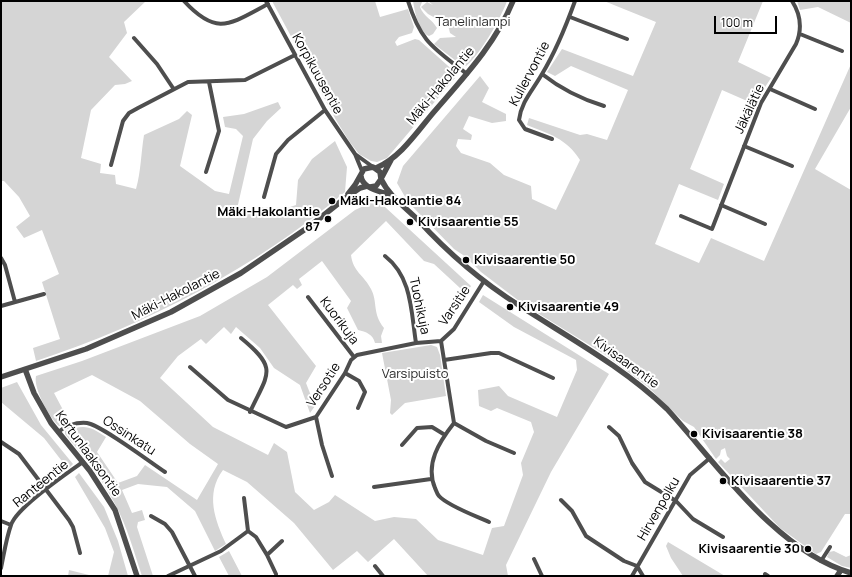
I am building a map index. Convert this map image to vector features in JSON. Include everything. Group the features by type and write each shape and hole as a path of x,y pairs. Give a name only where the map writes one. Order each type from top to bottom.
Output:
{"street":[{"path":"184,1 200,18 210,22 225,23 239,19 267,3"},
{"path":"408,1 415,24 428,44 467,74"},
{"name":"Mäki-Hakolantie","path":"382,178 391,160 414,136 467,74 493,39 513,1"},
{"name":"Kullervontie","path":"552,139 525,129 519,120 521,107 542,74 570,17 575,1"},
{"path":"792,1 797,8 800,34 842,51"},
{"name":"Korpikuusentie","path":"267,3 325,110 355,154 362,173"},
{"path":"570,17 627,39"},
{"name":"Jäkälätie","path":"681,216 712,229 761,103 796,44 800,34"},
{"path":"134,38 157,64 173,88"},
{"path":"111,165 120,127 129,113 173,88 188,82 245,80 295,55"},
{"path":"542,74 573,94 604,106"},
{"path":"206,172 219,132 209,82"},
{"path":"770,88 815,109"},
{"path":"264,197 276,154 288,140 325,110"},
{"path":"744,146 792,166"},
{"name":"Korpikuusentie","path":"355,154 375,167"},
{"name":"Mäki-Hakolantie","path":"375,167 391,160"},
{"path":"367,167 375,167 380,172 382,178 376,186 368,187 362,182 362,173 367,167"},
{"name":"Mäki-Hakolantie","path":"344,199 362,173"},
{"name":"Kivisaarentie","path":"382,178 394,197 448,250 484,281 519,306 634,379 667,409 778,531 801,549 821,561 840,570 851,573"},
{"name":"Mäki-Hakolantie","path":"1,377 115,337 152,321 206,293 274,252 344,199 360,188 368,187"},
{"name":"Kivisaarentie","path":"368,187 394,197"},
{"path":"721,205 765,224"},
{"name":"Tuohikuja","path":"385,256 395,264 407,284 416,343"},
{"path":"1,258 15,302"},
{"name":"Varsitie","path":"441,341 454,329 484,281"},
{"path":"1,306 44,294"},
{"name":"Kuorikuja","path":"308,297 354,357"},
{"path":"241,338 259,353 266,363 267,376 250,412"},
{"path":"441,341 454,423 444,435 436,451 432,463 431,479 439,496 463,510 489,522"},
{"name":"Versotie","path":"190,367 228,400 250,412 286,427 316,417 346,373 354,357 369,351 416,343 441,341"},
{"path":"444,360 491,352 498,353 553,378"},
{"name":"Kertunlaaksontie","path":"25,369 42,409 58,432 99,483 114,510 137,576"},
{"path":"346,373 359,381 364,392 358,408"},
{"path":"316,417 322,445 332,476"},
{"name":"Ossinkatu","path":"58,432 80,423 96,426 165,472"},
{"path":"454,423 486,442 514,453"},
{"path":"402,446 416,428 432,427 444,435"},
{"path":"609,427 619,436 632,463 645,482 676,501 693,519 723,537"},
{"path":"1,442 19,454 47,489 73,527 80,553"},
{"name":"Hirvenpolku","path":"632,576 636,566 676,501 690,475 710,458"},
{"name":"Ranteentie","path":"1,568 11,525 23,509 83,462"},
{"path":"374,487 431,479"},
{"path":"244,498 248,531 256,537 276,574"},
{"path":"561,500 572,512 586,536 624,561 636,566 643,576"},
{"path":"151,516 165,524 172,532 195,576"},
{"path":"1,521 11,525"},
{"path":"168,576 221,551 248,531"},
{"path":"267,555 282,541"},
{"path":"821,561 830,547"},
{"path":"534,559 542,576"},
{"path":"375,566 383,576"},
{"path":"837,576 840,570"}],"green space":[{"path":"1,1 146,1 124,22 127,33 109,57 132,81 125,84 115,85 91,110 81,158 101,164 100,173 115,175 116,184 136,189 144,135 179,119 187,111 192,115 180,166 215,191 229,194 243,136 236,129 225,127 223,117 244,114 278,102 281,108 267,121 253,139 237,209 250,212 261,207 287,208 296,205 298,180 312,159 335,141 347,167 345,192 310,220 274,245 199,291 119,330 36,361 33,348 60,339 42,282 59,274 42,230 24,238 16,227 30,216 19,197 4,181 1,181"},
{"path":"272,1 375,1 380,17 408,9 414,27 412,33 399,37 395,42 397,46 415,39 419,40 456,73 455,78 387,158 377,162 371,161 359,154 336,120"},
{"path":"413,1 426,1 422,2 420,7 437,28 433,34 429,36 422,30"},
{"name":"Tanelinlampi","path":"428,1 507,1 490,36 472,61 466,66 460,64 434,44 440,38 456,37 450,33 448,25 428,14 421,7 427,2 433,5"},
{"path":"604,1 763,1 738,62 771,78 754,104 722,90 690,169 724,184 718,200 679,184 655,244 699,263 711,238 764,261 851,64 851,107 815,169 851,190 851,514 845,514 821,552 816,554 780,528 718,462 721,459 725,463 730,459 727,456 725,448 721,450 720,455 716,459 694,427 683,421 647,386 604,354 523,304 481,272 466,257 454,249 408,202 397,183 403,166 480,76 489,88 482,102 506,114 506,121 492,123 469,116 463,129 472,135 471,140 458,139 456,146 461,153 490,163 504,175 531,186 532,199 556,210 580,160 563,142 550,134 527,125 529,118 580,135 587,134 607,140 628,90 571,66 555,76 547,72 562,49 633,76 656,22"},
{"path":"797,1 851,1 851,23 818,7 800,10"},
{"path":"370,203 379,204 385,207 471,286 468,291 460,288 434,264 424,261 386,221 351,255 356,270 368,284 373,294 376,312 380,323 384,328 381,336 382,343 375,343 371,335 358,330 347,308 351,301 322,261 299,279 302,285 297,289 293,285 268,305 316,366 306,383 315,406 310,413 300,385 274,368 260,348 236,327 231,334 224,327 206,344 201,339 178,356 160,378 213,427 268,455 274,443 287,452 295,492 314,510 329,502 335,495 375,521 394,517 416,519 438,540 483,555 492,528 504,526 523,475 521,463 534,432 531,422 497,408 491,411 479,406 478,390 499,386 508,396 557,417 577,370 576,360 514,327 479,302 483,295 609,374 551,472 506,565 508,576 428,576 394,539 368,562 357,551 333,570 294,523 247,482 223,470 214,488 213,498 215,516 226,544 215,551 195,511 167,487 138,484 122,490 132,513 142,510 145,520 138,522 137,527 153,576 142,576 127,530 110,494 65,434 65,431 78,427 87,427 96,430 106,437 97,452 118,483 137,476 145,465 197,500 218,464 190,444 140,401 92,375 54,393 70,423 65,426 59,426 51,417 43,403 37,388 36,376 82,361 200,316 267,277 355,210"},
{"name":"Varsipuisto","path":"431,345 437,347 440,355 446,396 405,403 392,415 390,413 391,400 382,353"},
{"path":"17,382 41,425 73,464 68,469 44,438 1,402 1,388"},
{"path":"79,473 104,507 118,541 128,576 108,576 114,552 105,528 75,477"},
{"path":"668,542 725,576 683,576 671,558 666,546"},
{"path":"229,551 242,576 229,576 219,557"},
{"path":"834,551 846,557 851,555 851,568 842,566 827,557 829,552"},
{"path":"69,570 93,576 68,576"}],"place":[{"name":"Mäki-Hakolantie 84","path":"332,201"},
{"name":"Mäki-Hakolantie 87","path":"328,219"},
{"name":"Kivisaarentie 55","path":"410,222"},
{"name":"Kivisaarentie 50","path":"466,260"},
{"name":"Kivisaarentie 49","path":"510,307"},
{"name":"Kivisaarentie 38","path":"694,434"},
{"name":"Kivisaarentie 37","path":"723,481"},
{"name":"Kivisaarentie 30","path":"808,549"}]}
